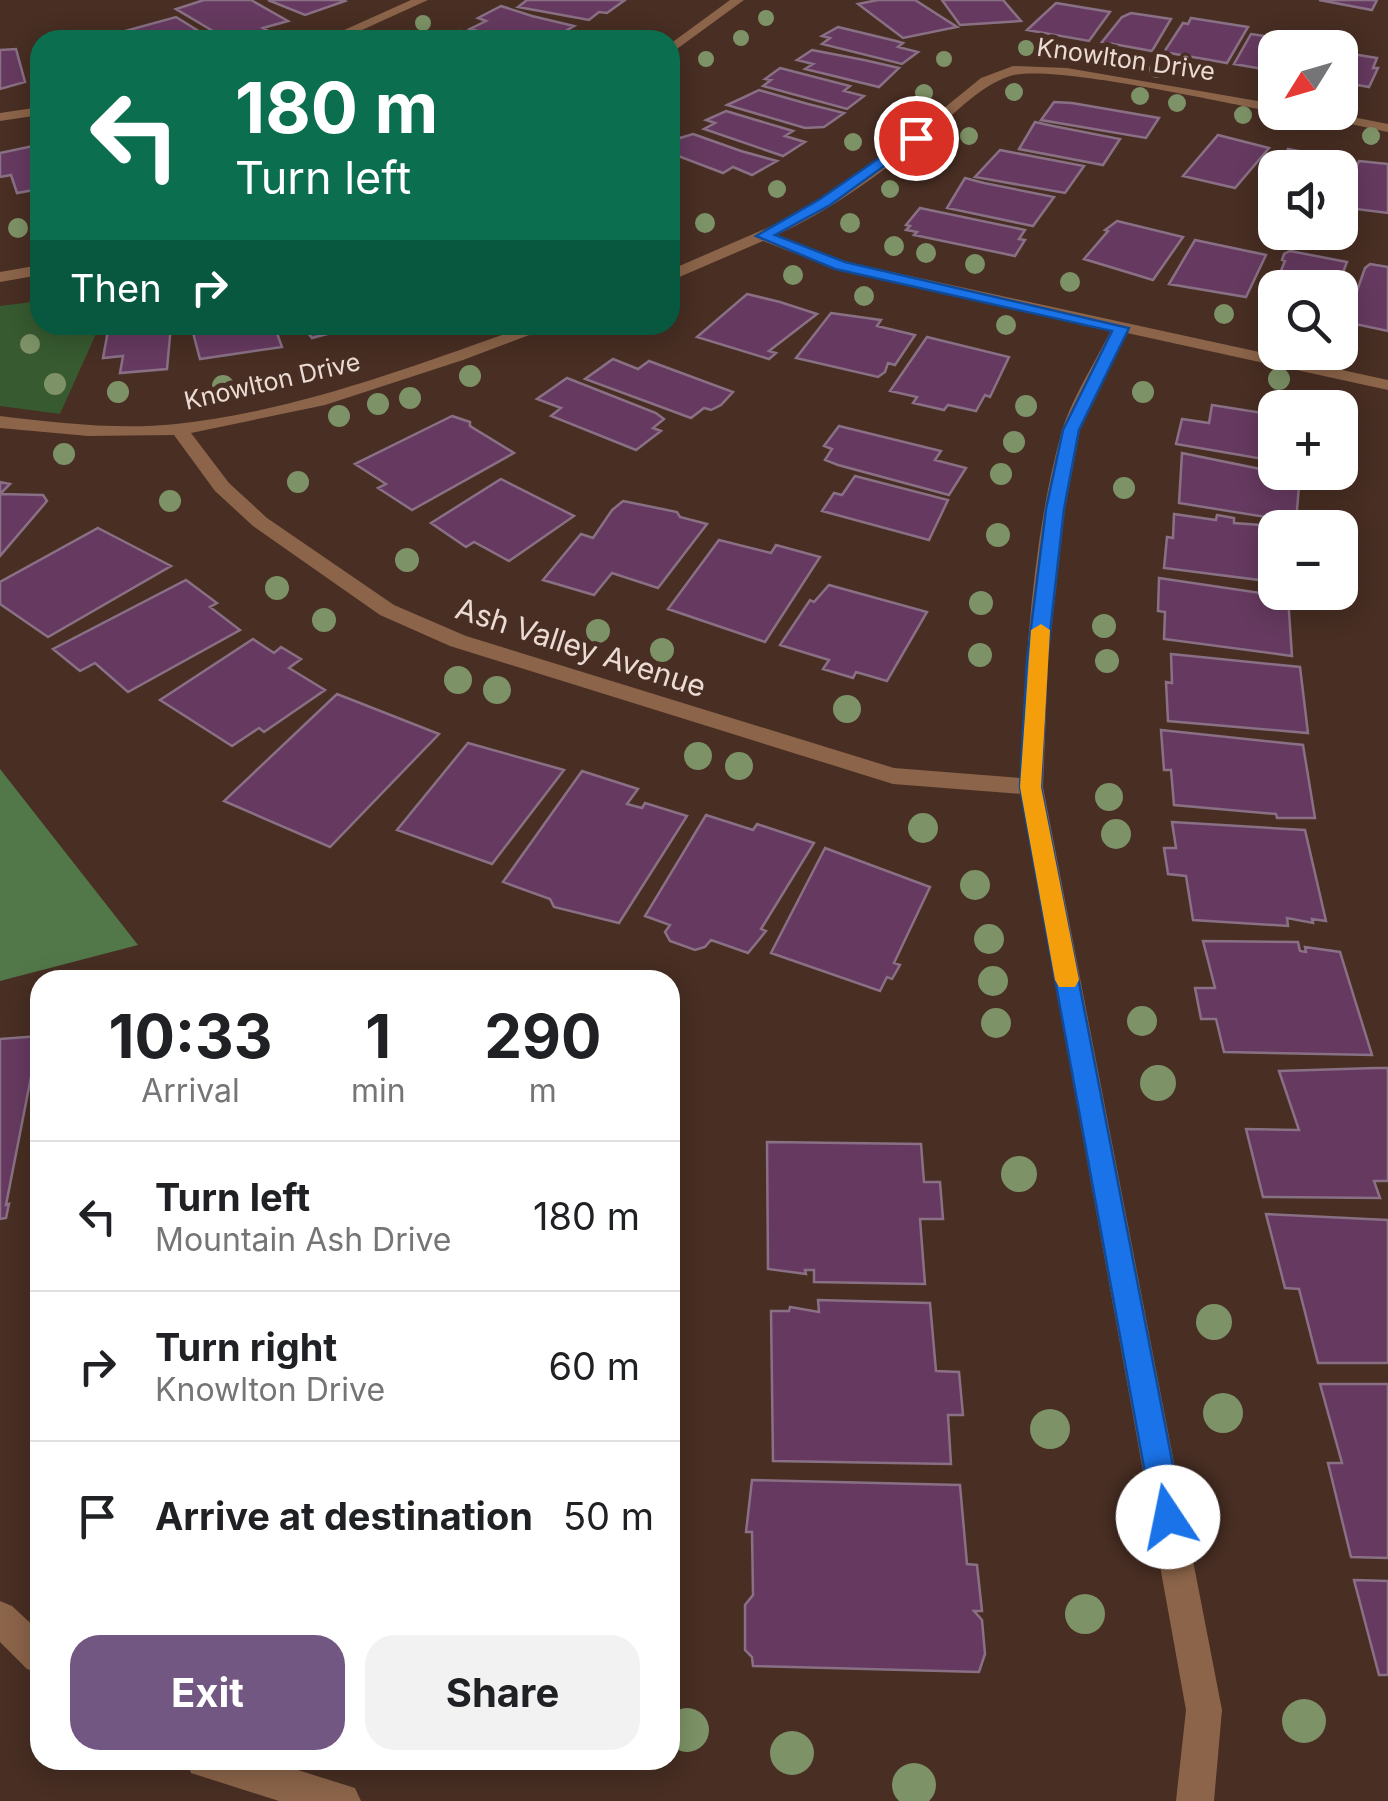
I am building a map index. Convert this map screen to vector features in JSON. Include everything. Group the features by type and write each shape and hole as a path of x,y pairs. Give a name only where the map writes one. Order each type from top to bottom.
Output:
{"street":[{"path":"352,30 422,0"},
{"path":"680,43 738,0"},
{"name":"Knowlton Drive","path":"680,272 764,236 868,174 986,81 1012,70 1068,72 1258,105"},
{"path":"0,117 30,112"},
{"path":"1358,122 1388,128"},
{"path":"764,236 840,266 1388,385"},
{"path":"0,262 30,258"},
{"path":"0,278 30,272"},
{"path":"1121,328 1071,430 1058,493 1037,659 1030,787 1204,1710 1195,1801"},
{"name":"Knowlton Drive","path":"0,422 97,430 179,429 356,389 517,335"},
{"name":"Ash Valley Avenue","path":"179,429 222,487 260,522 387,610 458,641 893,776 1030,787"},
{"path":"0,1618 30,1646"},
{"path":"238,1770 342,1801"}],"green space":[{"path":"30,302 30,335 96,335 60,414 0,406 0,306"},
{"path":"0,769 138,945 30,970 0,981"}],"building":[{"path":"204,0 251,0 288,21 263,28 266,30 211,30 176,9"},
{"path":"268,0 343,0 345,1 305,15"},
{"path":"527,0 625,0 589,20 518,7"},
{"path":"915,0 957,27 903,38 858,4"},
{"path":"942,0 1003,0 1021,21 960,25"},
{"path":"1319,0 1377,0 1372,10"},
{"path":"1056,3 1110,12 1089,41 1027,30"},
{"path":"501,6 574,26 567,30 470,29 486,21 478,18"},
{"path":"1131,13 1171,19 1152,51 1102,42 1122,17"},
{"path":"176,17 197,30 129,30"},
{"path":"1191,18 1248,27 1227,63 1164,52 1183,23 1188,24"},
{"path":"838,27 903,43 898,47 918,52 902,64 822,44 830,38 822,36"},
{"path":"1251,34 1258,35 1258,68 1234,64"},
{"path":"16,49 25,82 0,89 0,50"},
{"path":"812,50 899,68 879,87 805,69 813,64 797,60"},
{"path":"1358,55 1377,58 1373,68 1378,68 1369,87 1358,85"},
{"path":"780,68 850,86 844,91 864,96 847,109 763,86 771,80 765,79"},
{"path":"759,90 844,113 824,127 805,128 727,105"},
{"path":"1054,102 1159,118 1146,138 1041,120"},
{"path":"726,111 793,131 785,136 805,142 783,156 704,129 715,123 706,120"},
{"path":"1035,122 1120,139 1103,165 1019,149"},
{"path":"693,134 777,161 752,175 733,167 723,173 680,157 680,138"},
{"path":"1218,135 1269,148 1258,150 1258,161 1235,188 1183,176"},
{"path":"30,147 30,191 17,193 11,175 0,177 0,153"},
{"path":"1000,150 1084,166 1065,193 975,177"},
{"path":"1358,163 1388,164 1388,213 1358,209"},
{"path":"965,178 1054,197 1033,226 947,208"},
{"path":"920,208 1025,230 1019,239 1025,240 1015,256 914,235 917,232 906,230 910,226 906,225"},
{"path":"1117,221 1183,237 1153,280 1084,259 1108,231 1105,230"},
{"path":"1195,240 1266,255 1246,297 1169,284"},
{"path":"1290,251 1347,262 1344,270 1281,270 1284,254"},
{"path":"1370,264 1388,267 1388,331 1358,325 1358,288"},
{"path":"747,294 817,314 769,351 776,353 769,359 697,337"},
{"path":"831,313 881,320 877,326 915,335 895,365 888,363 878,377 796,358"},
{"path":"107,335 170,335 167,369 120,373 123,356 103,358"},
{"path":"194,335 278,335 282,347 200,359"},
{"path":"927,337 1009,357 990,397 985,395 976,411 948,405 944,410 913,403 917,397 890,391"},
{"path":"613,359 638,369 649,361 733,392 721,405 711,410 704,408 691,418 585,379"},
{"path":"567,378 656,413 664,419 653,428 661,431 636,450 551,416 561,408 537,399"},
{"path":"1212,405 1258,412 1258,458 1176,444 1182,419 1209,423"},
{"path":"452,416 470,422 470,426 514,453 412,510 378,488 386,484 355,464"},
{"path":"839,426 941,451 935,460 966,468 949,495 838,465 825,460 832,449 824,446"},
{"path":"1182,453 1258,469 1258,490 1299,490 1297,510 1258,510 1258,516 1179,503"},
{"path":"855,476 948,500 929,540 822,511 834,493 842,495"},
{"path":"501,479 574,516 509,561 474,542 466,547 431,523"},
{"path":"0,494 43,495 47,501 0,556"},
{"path":"623,501 677,512 680,517 707,524 658,588 612,573 594,595 543,580 581,534 593,538"},
{"path":"1174,514 1216,520 1217,515 1234,518 1234,523 1258,525 1258,580 1164,568 1167,537 1173,538"},
{"path":"98,528 171,566 48,637 0,604 0,582"},
{"path":"719,540 771,553 776,545 820,557 765,642 668,609"},
{"path":"1159,578 1258,593 1258,610 1289,610 1292,656 1164,639 1165,612 1158,611"},
{"path":"186,580 217,603 210,607 240,630 128,692 95,663 80,671 53,649"},
{"path":"829,585 927,612 887,681 856,672 853,678 823,669 829,660 780,645 810,600 814,602"},
{"path":"253,639 274,653 281,647 301,659 289,668 325,690 264,732 259,728 232,746 160,700"},
{"path":"1171,654 1300,667 1308,733 1168,721 1166,682 1172,683"},
{"path":"337,694 439,734 330,847 224,801"},
{"path":"1161,730 1303,745 1315,818 1277,818 1276,814 1174,805 1171,770 1164,770"},
{"path":"468,743 564,770 492,864 397,830"},
{"path":"582,771 638,789 627,804 642,808 645,803 687,816 619,923 554,907 550,899 503,882"},
{"path":"706,815 753,830 757,824 814,843 761,929 766,931 748,953 711,940 695,950 670,941 665,932 670,925 645,916"},
{"path":"1172,822 1305,830 1326,921 1287,918 1288,926 1193,920 1186,876 1168,874 1164,848 1176,848"},
{"path":"825,848 930,887 894,963 900,965 880,991 771,953"},
{"path":"1203,941 1298,942 1300,951 1306,952 1305,947 1340,952 1372,1055 1224,1052 1216,1019 1201,1019 1195,988 1215,988"},
{"path":"30,1037 30,1082 6,1218 0,1219 0,1039"},
{"path":"1388,1068 1388,1181 1374,1181 1380,1198 1263,1197 1246,1129 1299,1130 1279,1071"},
{"path":"767,1142 921,1144 924,1182 940,1182 943,1219 920,1219 925,1284 814,1282 814,1270 805,1270 806,1274 768,1269"},
{"path":"1266,1214 1388,1220 1388,1363 1318,1363 1299,1289 1285,1288"},
{"path":"818,1300 930,1303 936,1371 959,1372 963,1415 948,1415 951,1464 773,1461 771,1311 789,1311 790,1307 819,1312"},
{"path":"1320,1384 1388,1384 1388,1558 1351,1557 1328,1463 1342,1463"},
{"path":"752,1480 960,1485 967,1564 977,1565 982,1611 974,1611 982,1620 985,1654 979,1672 753,1666 752,1657 745,1650 745,1605 753,1595 752,1532 746,1532"},
{"path":"1354,1580 1388,1581 1388,1675 1379,1675"}],"slow traffic":[{"path":"1041,630 1030,787 1067,980"}],"route":[{"path":"916,138 825,202 764,236 840,266 1121,328 1071,430 1055,509 1037,659 1030,787 1168,1517"}]}
